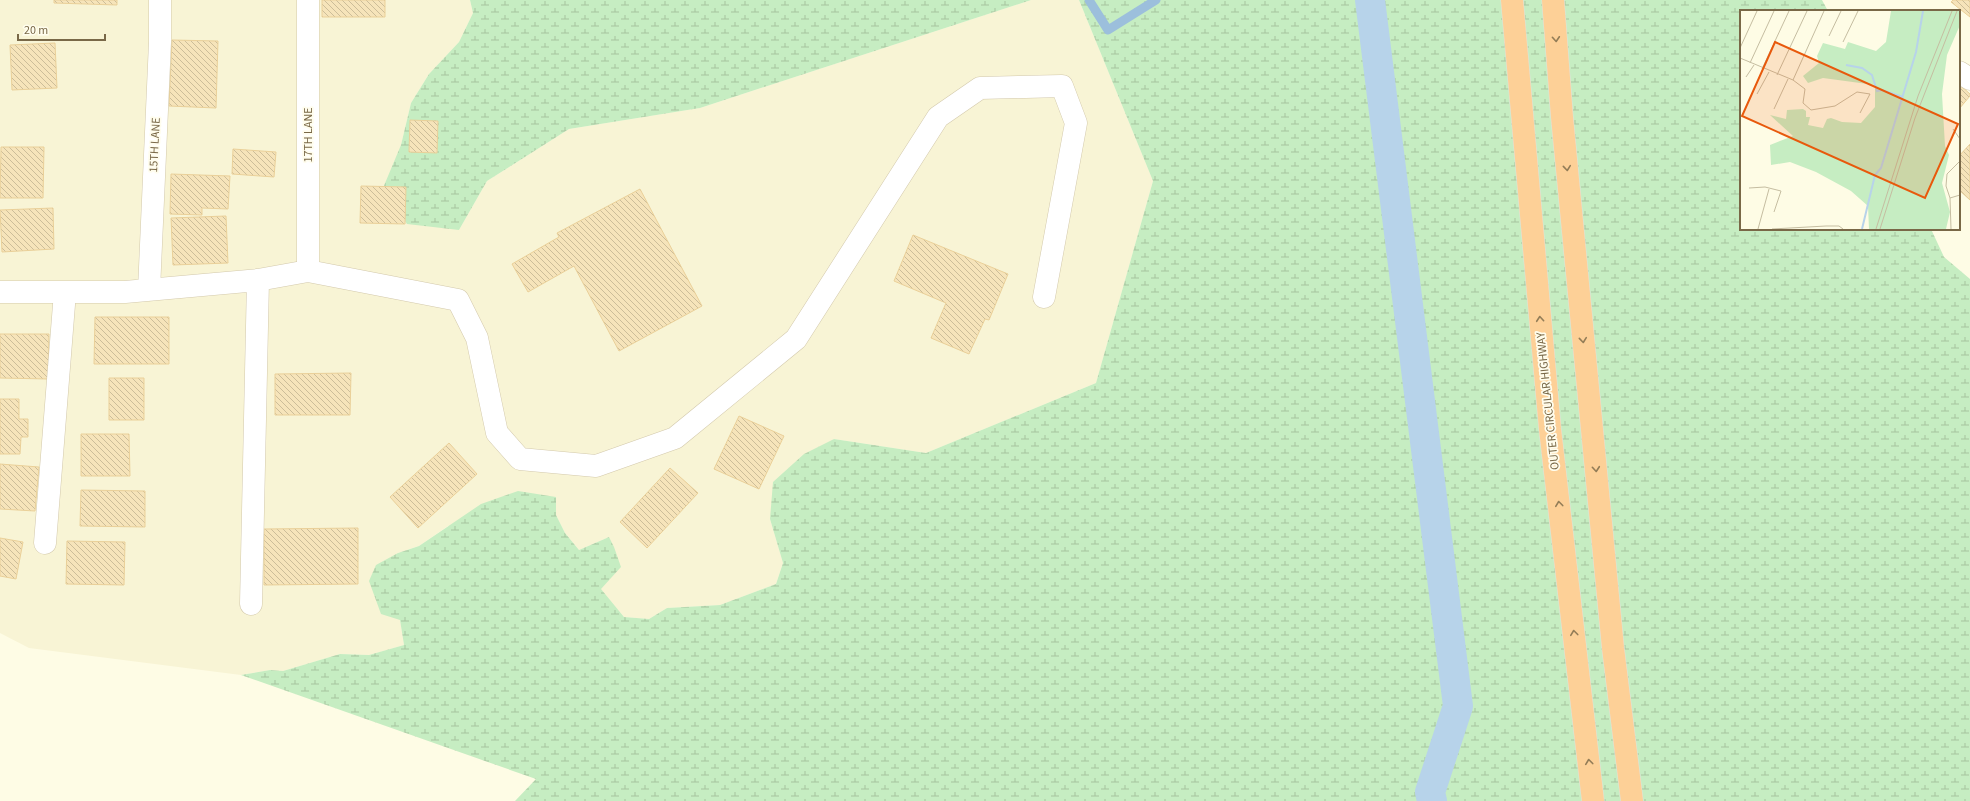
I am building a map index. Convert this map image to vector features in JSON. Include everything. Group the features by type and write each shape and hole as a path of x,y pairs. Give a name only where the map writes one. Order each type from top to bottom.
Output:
{"highway":[{"name":"OUTER CIRCULAR HIGHWAY","path":"1512,0 1550,429 1593,801"},
{"path":"1553,0 1562,117 1613,648 1632,801"}],"street":[{"name":"15TH LANE","path":"149,290 160,42 160,0"},
{"name":"17TH LANE","path":"308,0 308,271"},
{"path":"1960,73 1970,79"},
{"path":"0,292 125,292 258,280 308,271 458,300 477,338 497,433 520,458 596,466 676,438 796,339 938,117 980,88 1062,86 1076,123 1044,297"},
{"path":"251,604 258,280"},
{"path":"45,543 65,292"}],"shaded area":[{"path":"0,0 470,0 473,13 459,42 429,74 411,103 401,145 459,230 487,181 569,129 700,108 1031,0 1079,0 1153,181 1096,383 926,453 834,439 770,519 783,563 776,584 720,605 667,608 649,619 624,617 600,589 609,537 579,550 565,533 556,515 448,526 419,546 398,553 400,620 404,645 369,655 340,654 283,671 270,670 241,675 29,648 0,633"}],"green space":[{"path":"470,0 1031,0 700,108 569,129 487,181 459,230 407,224 383,188 401,145 411,103 429,74 459,42 473,13"},
{"path":"1079,0 1822,0 1827,10 1740,10 1740,230 1931,230 1944,257 1970,279 1970,801 515,801 536,779 241,675 270,670 283,671 340,654 369,655 404,645 400,620 381,614 369,581 376,565 398,553 419,546 481,504 518,491 556,497 556,515 565,533 579,550 609,537 621,567 601,589 624,617 649,619 667,608 720,605 776,584 783,563 770,519 773,482 804,454 834,439 926,453 1096,383 1153,181"}],"building":[{"path":"54,0 117,0 117,5 54,3"},
{"path":"322,0 385,0 385,17 322,17"},
{"path":"1953,0 1970,0 1970,17 1951,2"},
{"path":"172,40 218,41 216,108 169,106"},
{"path":"55,43 57,88 12,90 10,45"},
{"path":"1960,85 1970,94 1960,108"},
{"path":"410,120 438,121 437,153 409,152"},
{"path":"1970,144 1970,200 1960,191 1960,155"},
{"path":"1,147 44,147 43,198 0,198"},
{"path":"233,149 276,152 274,177 232,174"},
{"path":"171,174 230,176 228,209 202,208 202,215 170,214"},
{"path":"361,186 406,187 405,224 360,223"},
{"path":"640,189 702,306 619,351 574,266 528,292 512,264 559,237 557,233"},
{"path":"53,208 54,249 2,252 0,210"},
{"path":"226,216 228,263 173,265 171,218"},
{"path":"913,235 1008,274 989,320 985,319 969,354 931,338 946,303 894,281"},
{"path":"95,317 169,317 169,364 94,364"},
{"path":"0,334 49,334 48,379 0,378"},
{"path":"351,373 350,415 275,415 275,374"},
{"path":"109,378 144,378 144,420 109,420"},
{"path":"0,399 19,399 19,419 28,419 28,437 21,437 20,454 0,454"},
{"path":"739,416 784,436 759,489 714,469"},
{"path":"81,434 129,434 130,476 81,476"},
{"path":"449,443 477,474 418,528 390,497"},
{"path":"0,464 39,467 35,511 0,509"},
{"path":"670,468 698,493 647,548 620,522"},
{"path":"81,490 145,491 145,527 80,526"},
{"path":"358,528 358,584 264,585 264,529"},
{"path":"0,538 23,542 16,579 0,576"},
{"path":"67,541 125,542 124,585 66,584"}],"waterway":[{"path":"1089,0 1108,30 1156,0"},
{"path":"1370,0 1458,706 1430,792 1432,801"}]}
